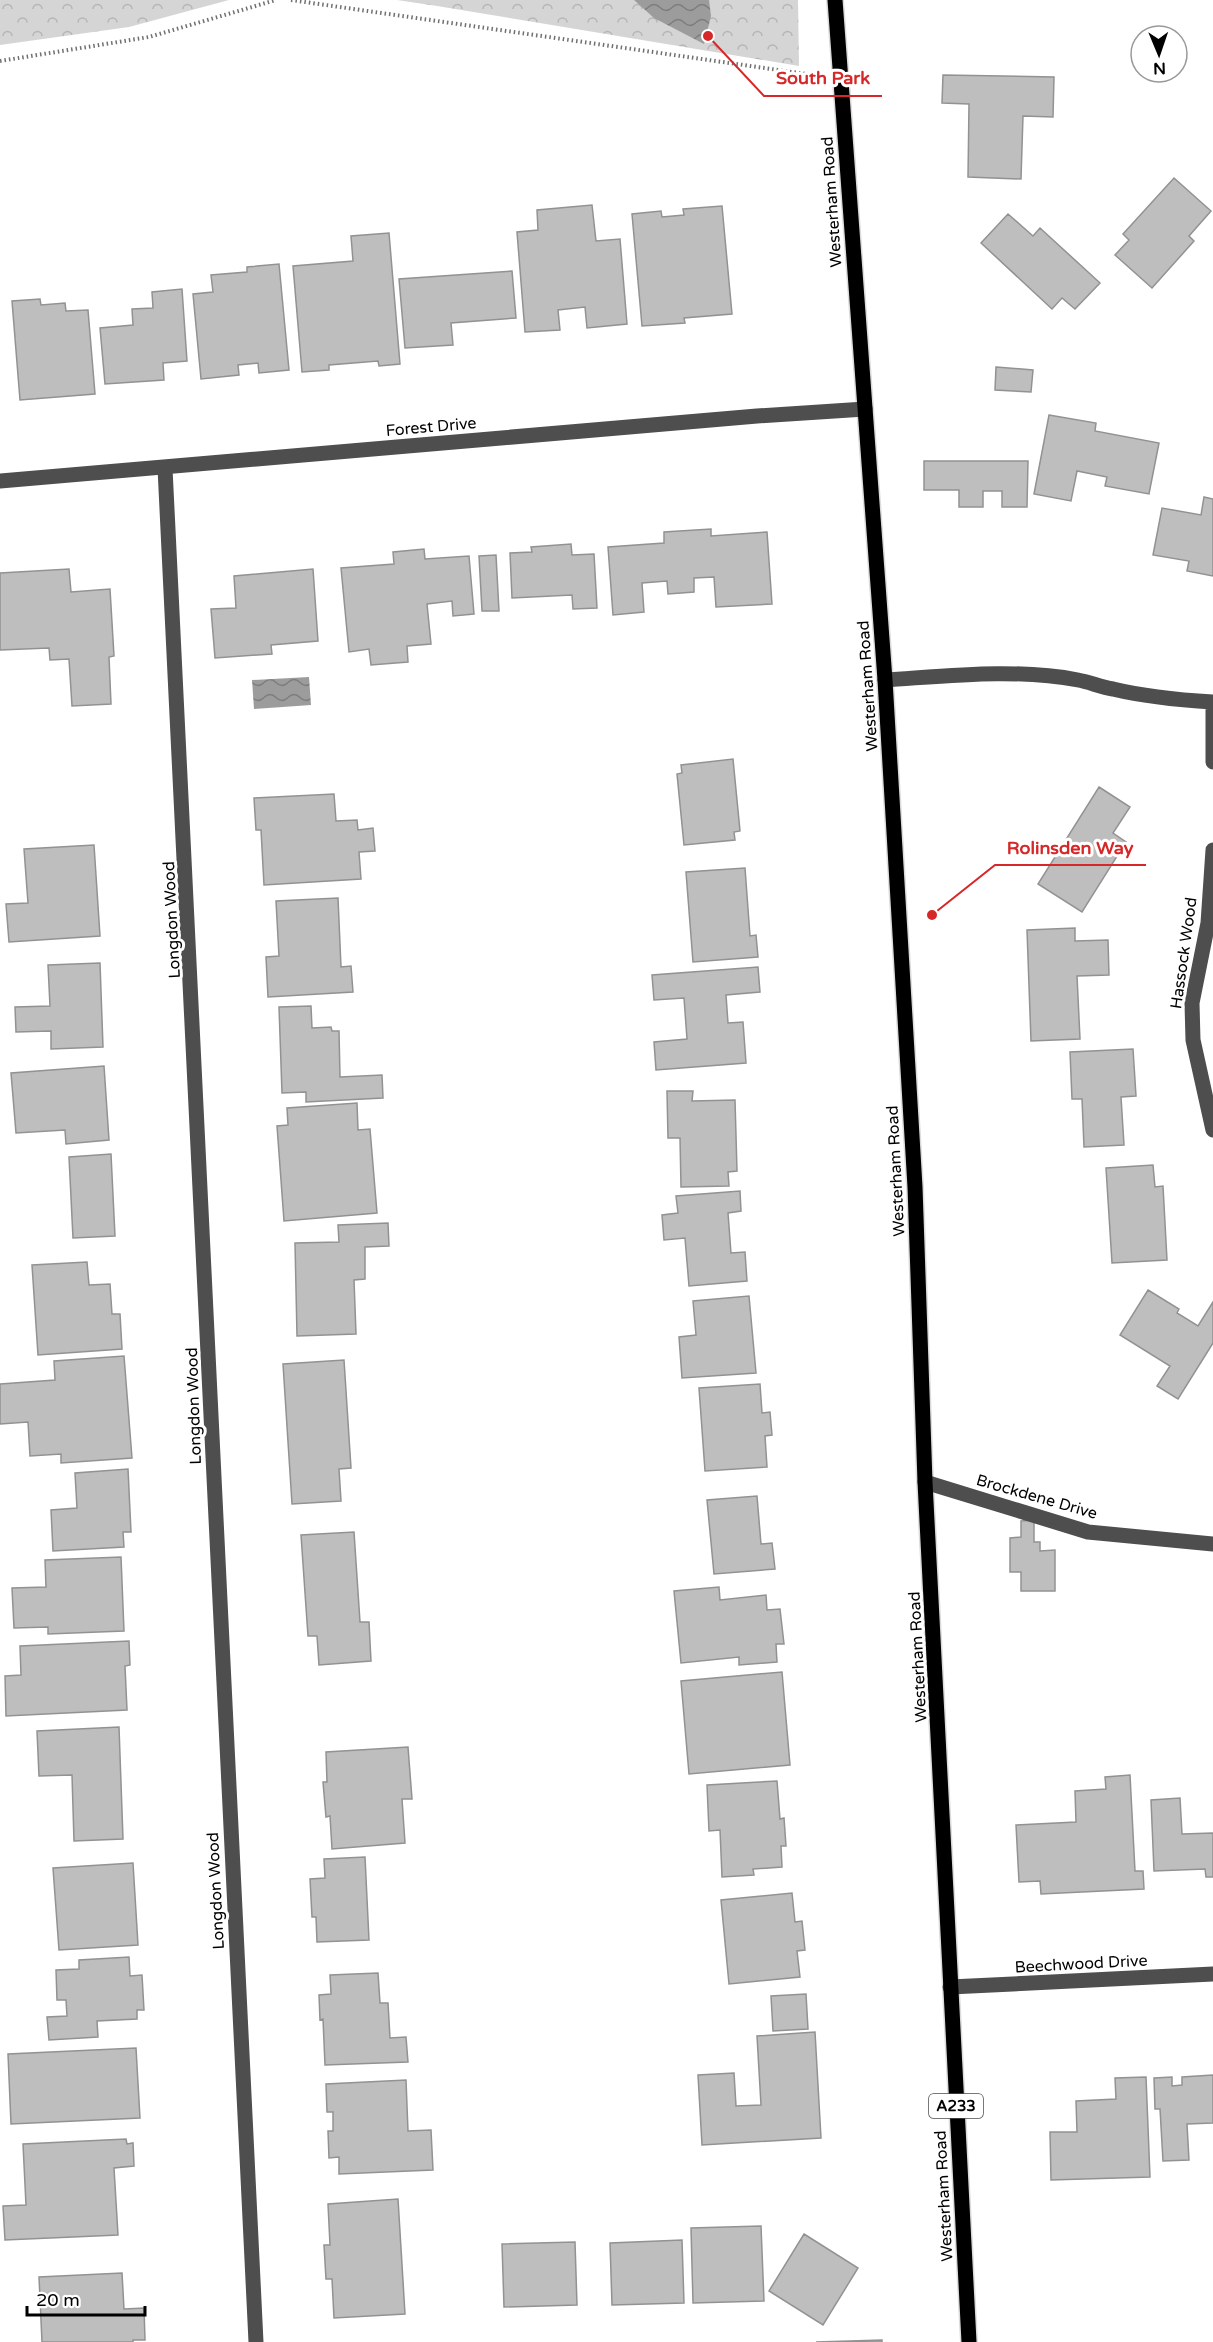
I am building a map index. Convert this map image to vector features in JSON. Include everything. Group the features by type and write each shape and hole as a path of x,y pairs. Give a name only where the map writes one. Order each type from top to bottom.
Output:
{"main road":[{"name":"Westerham Road","path":"835,0 885,680 915,1187 925,1482 969,2342"}],"street":[{"name":"Forest Drive","path":"0,481 865,408"},
{"name":"Longdon Wood","path":"165,468 198,1093 225,1723 256,2342"},
{"path":"885,680 989,674 1037,675 1078,680 1156,698 1213,702 1213,762"},
{"name":"Hassock Wood","path":"1213,850 1208,923 1192,1003 1193,1040 1213,1130"},
{"name":"Brockdene Drive","path":"925,1482 1088,1532 1213,1544"},
{"name":"Beechwood Drive","path":"950,1987 1213,1974"}],"path":[{"path":"0,61 148,37 276,0"},
{"path":"291,0 840,79"}],"green space":[{"path":"0,0 229,0 129,27 0,45"},
{"path":"397,0 798,0 799,66 437,6"}],"water":[{"path":"634,0 709,0 711,16 704,44 654,18"},
{"path":"309,677 311,705 254,709 252,680"}],"building":[{"path":"943,75 1054,77 1053,117 1023,116 1021,179 968,177 969,104 942,103"},
{"path":"1174,178 1211,211 1189,236 1194,241 1152,288 1115,255 1129,240 1123,234"},
{"path":"592,205 596,241 620,239 627,324 587,328 585,307 558,310 560,330 525,332 517,232 538,230 537,210"},
{"path":"722,206 732,314 684,318 685,323 642,326 632,214 661,211 662,217 684,215 683,209"},
{"path":"1008,214 1033,236 1040,228 1100,283 1075,309 1062,298 1052,309 981,243"},
{"path":"389,233 400,364 379,366 378,361 329,365 329,370 302,372 293,266 353,261 351,236"},
{"path":"279,264 289,370 259,373 258,363 238,365 239,375 201,379 193,294 213,292 211,275 247,272 247,267"},
{"path":"512,271 516,318 451,323 453,345 405,348 399,279"},
{"path":"182,289 187,361 163,363 164,380 105,384 100,328 133,325 132,309 153,308 152,292"},
{"path":"40,299 41,305 65,303 66,311 88,310 95,394 20,400 12,301"},
{"path":"996,367 1033,370 1031,392 995,390"},
{"path":"1049,415 1096,423 1095,431 1159,443 1149,494 1105,486 1107,477 1077,471 1071,501 1034,494"},
{"path":"924,461 1028,461 1027,507 1002,507 1002,491 983,491 983,507 959,507 959,490 924,490"},
{"path":"1204,497 1213,499 1213,576 1187,571 1189,561 1153,555 1162,508 1201,515"},
{"path":"711,529 711,536 767,532 772,604 716,607 714,577 694,578 694,592 668,594 667,581 642,583 644,612 613,615 608,547 664,543 664,532"},
{"path":"571,544 572,555 594,554 597,608 573,609 572,595 512,598 510,553 532,552 531,547"},
{"path":"424,549 425,559 469,556 474,614 453,616 452,601 427,604 431,644 407,646 408,662 371,665 369,649 349,652 341,568 394,564 393,552"},
{"path":"496,555 499,611 482,611 479,556"},
{"path":"69,569 71,592 110,589 114,656 109,657 111,704 72,706 69,659 50,660 49,648 0,650 0,573"},
{"path":"313,569 318,641 271,645 272,654 215,658 211,609 236,608 234,576"},
{"path":"733,759 740,831 734,832 735,840 684,845 677,774 682,773 681,765"},
{"path":"1099,787 1130,807 1113,833 1126,842 1082,912 1038,884"},
{"path":"334,794 336,821 357,820 358,830 373,828 375,851 359,852 361,879 264,885 261,830 256,830 254,798"},
{"path":"94,845 100,936 9,942 6,904 28,903 24,849"},
{"path":"745,868 750,936 756,935 758,957 693,962 686,872"},
{"path":"338,898 341,967 351,966 353,992 268,997 266,957 279,956 276,901"},
{"path":"1075,928 1075,941 1108,940 1109,975 1077,976 1080,1039 1031,1041 1027,930"},
{"path":"100,963 103,1047 51,1049 51,1031 16,1032 15,1007 50,1006 48,965"},
{"path":"758,967 760,992 726,995 728,1023 743,1022 746,1063 656,1070 654,1042 687,1039 684,998 654,1000 652,975"},
{"path":"311,1006 312,1028 331,1027 332,1031 339,1031 340,1077 382,1075 383,1098 306,1102 306,1092 282,1093 279,1007"},
{"path":"1133,1049 1136,1096 1121,1097 1124,1145 1084,1147 1082,1099 1072,1099 1070,1052"},
{"path":"104,1066 109,1140 66,1144 65,1130 16,1133 11,1073"},
{"path":"667,1091 693,1091 692,1101 735,1100 737,1171 728,1172 729,1186 681,1187 680,1138 668,1138"},
{"path":"357,1103 358,1130 370,1129 377,1213 284,1221 277,1126 288,1125 287,1108"},
{"path":"111,1154 115,1236 73,1238 69,1157"},
{"path":"1153,1165 1155,1187 1163,1186 1167,1260 1112,1263 1106,1168"},
{"path":"740,1191 741,1211 728,1213 731,1253 745,1252 747,1281 689,1286 685,1238 664,1240 662,1215 678,1213 676,1196"},
{"path":"388,1223 389,1246 365,1247 365,1279 354,1280 356,1334 297,1336 295,1243 339,1242 338,1225"},
{"path":"87,1262 89,1285 110,1284 112,1314 120,1314 122,1349 38,1355 32,1265"},
{"path":"1148,1290 1179,1309 1177,1313 1198,1326 1213,1302 1213,1343 1178,1399 1157,1386 1170,1366 1120,1335"},
{"path":"749,1296 756,1373 682,1378 679,1337 696,1335 693,1301"},
{"path":"124,1356 132,1458 61,1463 61,1454 30,1456 28,1422 0,1424 0,1384 55,1380 54,1361"},
{"path":"344,1360 351,1468 339,1469 341,1501 292,1504 283,1364"},
{"path":"760,1384 762,1413 770,1412 772,1435 765,1436 767,1467 705,1471 699,1388"},
{"path":"128,1469 131,1532 123,1532 124,1547 53,1551 51,1510 77,1508 75,1473"},
{"path":"757,1496 761,1544 772,1543 775,1569 714,1574 707,1500"},
{"path":"1034,1520 1034,1542 1040,1542 1040,1551 1055,1550 1055,1591 1021,1591 1021,1572 1010,1572 1010,1538 1021,1537 1021,1521"},
{"path":"354,1532 360,1622 369,1622 371,1661 319,1665 317,1636 308,1636 301,1535"},
{"path":"121,1557 124,1631 48,1634 48,1627 14,1628 12,1588 46,1587 45,1560"},
{"path":"719,1587 720,1600 766,1595 767,1610 780,1609 784,1644 776,1644 777,1662 739,1665 739,1657 681,1663 674,1591"},
{"path":"129,1641 130,1665 125,1666 127,1710 6,1716 5,1676 21,1675 20,1646"},
{"path":"782,1672 790,1765 689,1774 681,1681"},
{"path":"119,1727 123,1839 74,1841 72,1775 39,1776 37,1731"},
{"path":"408,1747 412,1799 402,1799 405,1843 332,1849 330,1816 326,1817 323,1782 327,1782 326,1752"},
{"path":"1130,1775 1135,1871 1143,1871 1144,1889 1041,1894 1040,1881 1019,1882 1016,1825 1076,1822 1075,1791 1106,1789 1105,1777"},
{"path":"777,1781 780,1819 784,1818 786,1846 781,1846 782,1867 753,1869 754,1875 722,1877 720,1830 709,1831 707,1785"},
{"path":"1180,1798 1182,1834 1213,1833 1213,1877 1206,1877 1205,1869 1154,1871 1151,1800"},
{"path":"365,1857 369,1940 317,1942 316,1917 312,1917 310,1879 325,1878 324,1859"},
{"path":"133,1863 138,1945 59,1950 53,1868"},
{"path":"792,1893 795,1922 802,1921 805,1950 797,1951 800,1977 729,1984 721,1900"},
{"path":"129,1957 130,1976 142,1975 144,2010 137,2010 137,2019 97,2021 98,2037 49,2040 47,2017 67,2016 66,2000 57,2000 56,1970 79,1969 79,1960"},
{"path":"378,1973 380,2003 388,2003 390,2038 406,2037 408,2062 325,2065 323,2019 320,2020 319,1995 331,1994 330,1975"},
{"path":"806,1994 808,2029 773,2031 771,1996"},
{"path":"815,2032 821,2138 702,2145 698,2075 734,2073 736,2106 761,2105 757,2036"},
{"path":"136,2048 140,2118 11,2124 8,2054"},
{"path":"1213,2075 1213,2123 1187,2124 1189,2160 1163,2161 1160,2109 1155,2109 1154,2078 1172,2077 1172,2086 1182,2085 1182,2077"},
{"path":"1146,2077 1150,2177 1051,2180 1050,2132 1077,2132 1076,2101 1116,2099 1115,2078"},
{"path":"406,2080 408,2131 431,2130 433,2170 339,2174 339,2157 329,2158 328,2131 333,2131 333,2112 327,2112 326,2084"},
{"path":"126,2139 127,2144 133,2143 134,2166 114,2168 118,2235 5,2240 3,2206 26,2205 23,2144"},
{"path":"398,2199 405,2314 334,2318 332,2279 326,2279 324,2245 330,2245 328,2204"},
{"path":"761,2226 764,2301 693,2303 691,2228"},
{"path":"804,2234 858,2268 823,2325 769,2291"},
{"path":"682,2240 684,2303 612,2305 610,2243"},
{"path":"575,2242 577,2305 504,2307 502,2244"},
{"path":"122,2273 124,2309 144,2308 145,2340 42,2342 39,2277"},
{"path":"882,2340 882,2342 816,2342"}],"place":[{"name":"South Park","path":"708,36"},
{"name":"Rolinsden Way","path":"932,915"}]}
